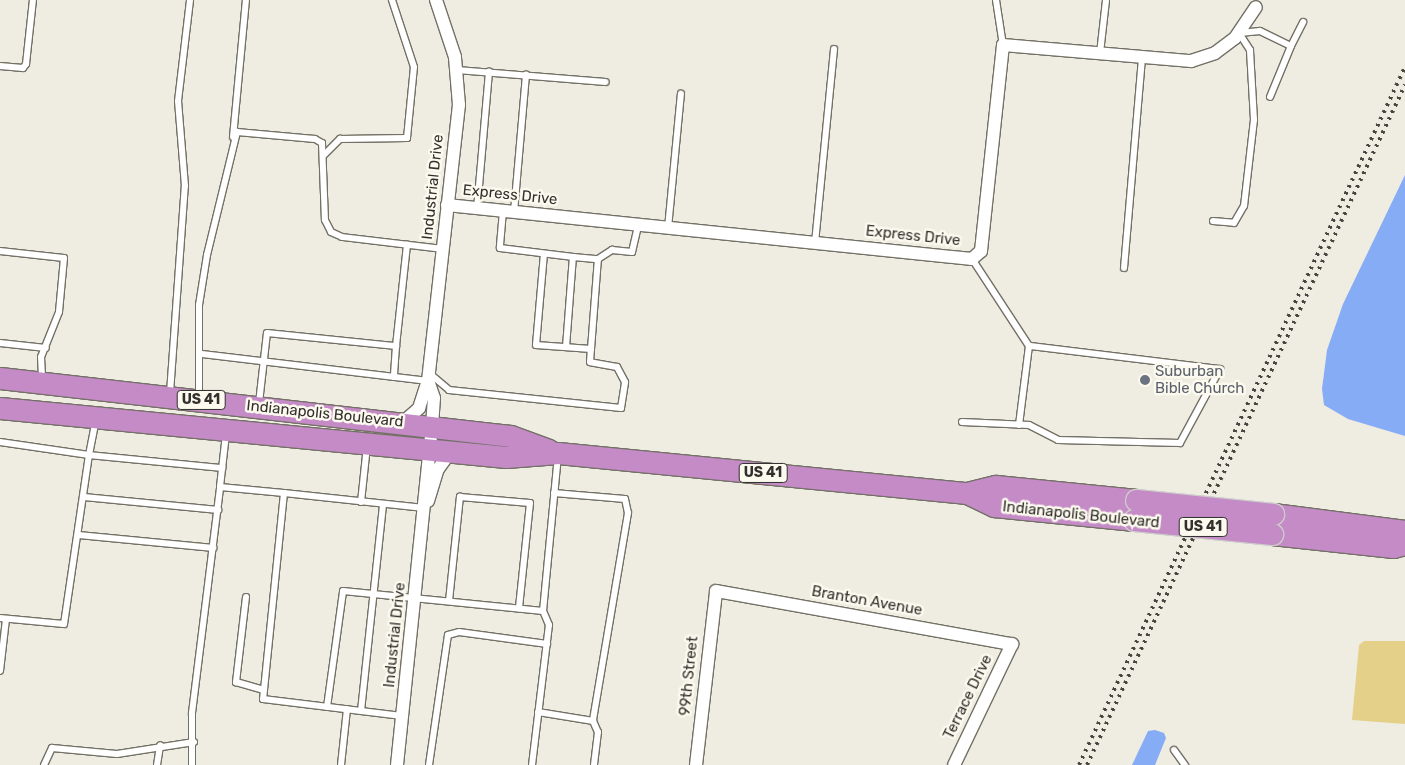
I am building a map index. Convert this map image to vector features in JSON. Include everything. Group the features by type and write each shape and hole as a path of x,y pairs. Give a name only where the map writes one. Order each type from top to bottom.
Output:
{"highway":[{"name":"Indianapolis Boulevard","path":"0,378 511,436 558,453"},
{"name":"Indianapolis Boulevard","path":"0,408 506,457 558,453 967,493 996,486 1135,510 1272,524 1405,532"},
{"name":"Indianapolis Boulevard","path":"1272,524 1393,547 1405,544"}],"street":[{"name":"Industrial Drive","path":"402,423 419,408 429,377 459,104 457,70 436,0"},
{"path":"1003,45 1142,59 1191,61 1215,52 1239,33 1258,4"},
{"name":"Express Drive","path":"447,205 972,259 981,251 1003,45"},
{"name":"Industrial Drive","path":"397,765 425,508 427,449 432,426 434,398 429,377"},
{"name":"Industrial Drive","path":"425,508 438,469 451,451"},
{"name":"Branton Avenue","path":"716,591 1012,644"},
{"name":"99th Street","path":"696,765 716,591"},
{"name":"Terrace Drive","path":"954,765 1012,644"}],"lane":[{"path":"0,66 23,68 26,64 33,0"},
{"path":"170,397 185,186 178,101 190,0"},
{"path":"199,400 202,354 199,305 233,138 246,0"},
{"path":"324,155 340,139 407,138 414,67 392,0"},
{"path":"996,0 1003,45"},
{"path":"1100,55 1106,0"},
{"path":"1270,97 1303,22"},
{"path":"1213,221 1234,223 1244,206 1254,120 1250,50 1239,33 1260,31 1292,46"},
{"path":"814,243 834,49"},
{"path":"1124,268 1142,59"},
{"path":"457,70 606,82"},
{"path":"477,208 489,72"},
{"path":"526,76 508,211 500,248 598,259 612,250 632,252 638,225"},
{"path":"668,228 681,94"},
{"path":"233,138 244,130 315,139 322,143 324,155 325,220 331,232 342,237 442,249"},
{"path":"394,377 406,245"},
{"path":"0,251 64,258 59,312 41,357 42,383"},
{"path":"544,254 536,345 591,349"},
{"path":"566,347 573,257"},
{"path":"202,354 394,377 429,377 449,390 621,408 625,382 617,367 590,362 598,259"},
{"path":"972,259 1029,346 1019,425"},
{"path":"259,407 267,333 396,346"},
{"path":"0,343 46,348"},
{"path":"962,422 1019,425 1058,440 1180,442 1220,369 1029,346"},
{"path":"0,671 3,619 64,624 79,535 89,455 97,417"},
{"path":"192,765 194,742 192,713 227,430"},
{"path":"0,442 89,455 222,468"},
{"path":"361,502 368,443"},
{"path":"532,765 549,626 543,611 558,453"},
{"path":"220,487 425,508"},
{"path":"284,493 264,699 402,716"},
{"path":"554,493 625,499 628,513 593,721 598,732 594,765"},
{"path":"84,497 218,510"},
{"path":"449,601 460,497 530,503 519,608"},
{"path":"361,711 383,504"},
{"path":"79,535 213,548"},
{"path":"327,707 343,591 543,611"},
{"path":"246,597 236,682 264,690"},
{"path":"429,765 448,635 459,632 547,644"},
{"path":"341,765 347,709"},
{"path":"538,712 593,721"},
{"path":"44,765 52,748 117,754 160,745 194,742"},
{"path":"157,765 160,745"},
{"path":"1174,750 1185,765"}],"shaded area":[{"path":"1364,641 1405,641 1405,724 1352,720 1359,645"}],"water":[{"path":"1405,175 1405,436 1348,419 1324,405 1322,389 1327,350 1343,304"},
{"path":"1155,730 1164,733 1166,738 1155,765 1132,765 1148,731"}],"railway":[{"path":"1079,765 1405,67"},
{"path":"1087,765 1405,85"}],"place":[{"name":"Suburban Bible Church","path":"1145,380"}]}
